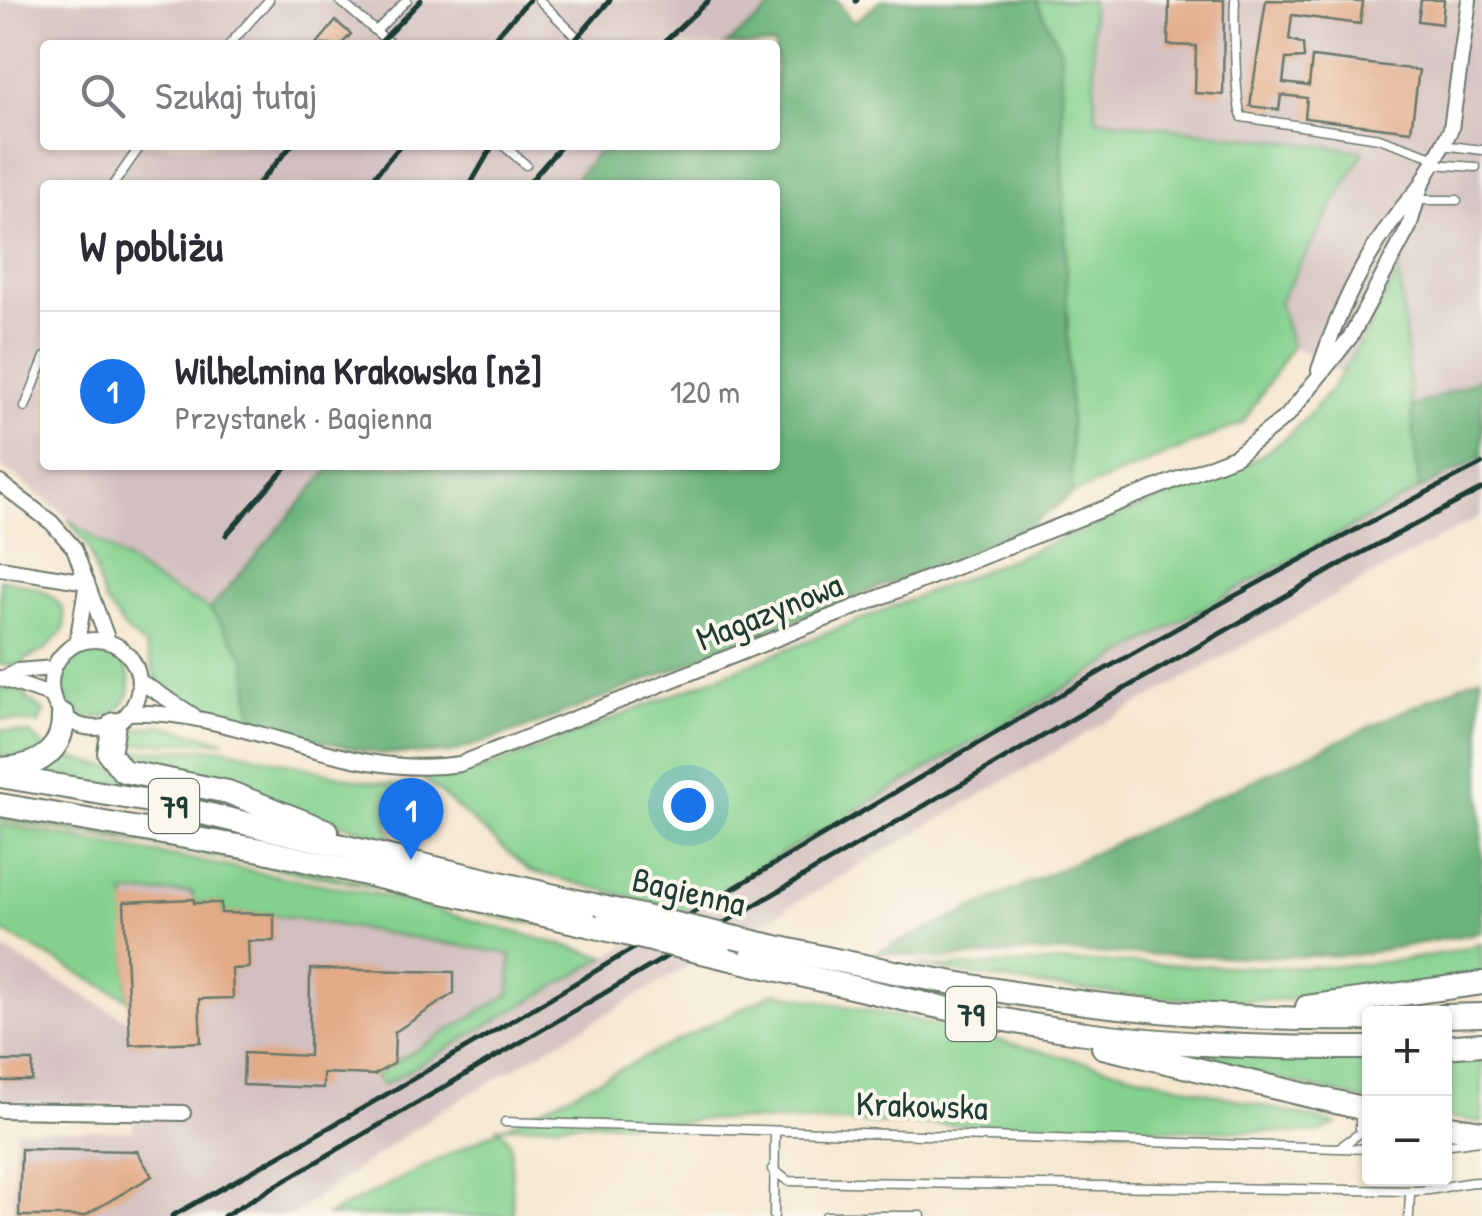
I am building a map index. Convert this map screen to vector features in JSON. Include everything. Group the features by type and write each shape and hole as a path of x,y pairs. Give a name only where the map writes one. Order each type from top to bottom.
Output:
{"main road":[{"path":"0,772 19,768 51,752 64,728 58,705"},
{"path":"121,718 109,752 123,771 228,792 310,822 346,845"},
{"name":"Bagienna","path":"0,772 346,845 599,917 722,957 1063,1030 1200,1044 1362,1048"},
{"name":"Bagienna","path":"0,805 261,850 599,917 746,940 1004,995 1221,1016 1362,1019"},
{"path":"1221,1016 1482,983"},
{"path":"1452,1016 1482,1015"},
{"path":"1063,1030 1104,1047 1362,1109"},
{"path":"1452,1046 1482,1044"},
{"path":"1452,1127 1482,1132"}],"street":[{"name":"Magazynowa","path":"121,718 202,720 379,764 441,767 478,759 1236,456 1288,415 1317,376 1334,327 1390,219 1419,193 1454,118 1470,0"},
{"path":"0,483 67,538 108,641 133,660 139,681 121,718 93,728 58,705 2,678"},
{"path":"0,568 87,582"},
{"path":"2,678 54,668 77,643 87,582"},
{"path":"77,643 108,641"},
{"path":"54,668 58,705"},
{"name":"Magazynowa","path":"139,681 202,720"},
{"path":"0,1110 184,1113"}],"lane":[{"path":"234,40 269,0"},
{"path":"339,0 386,40"},
{"path":"376,31 406,0"},
{"path":"539,0 580,40"},
{"path":"1236,0 1232,38 1240,72 1237,111 1242,117 1379,138 1476,167"},
{"path":"116,180 137,150"},
{"path":"509,150 526,165"},
{"path":"1437,156 1482,150"},
{"path":"1419,193 1457,200"},
{"path":"25,407 40,370"},
{"path":"1337,1148 1360,1133 1362,1121"},
{"name":"Krakowska","path":"506,1122 1362,1149"},
{"path":"774,1216 775,1131"},
{"path":"1452,1144 1482,1140"},
{"path":"772,1170 788,1180 1440,1192 1468,1182 1482,1182"},
{"path":"1409,1216 1410,1191"},
{"path":"826,1216 921,1216"}],"shaded area":[{"path":"0,0 782,0 732,40 40,40 40,150 600,150 574,180 40,180 40,470 329,470 210,609 157,582 0,466"},
{"path":"1091,0 1482,0 1482,378 1406,410 1292,346 1279,302 1363,151 1096,119"},
{"path":"1482,457 1482,515 1100,725 434,1115 291,1216 13,1216 16,1129 133,1131 134,1105 0,1102 0,948 128,1020 124,894 193,892 221,903 222,913 270,914 511,954 510,994 374,1074 380,1080 606,957 1185,618"}],"green space":[{"path":"782,0 837,0 853,23 881,0 1036,0 1060,48 1072,494 1028,528 535,725 451,753 380,754 253,726 246,659 210,609 329,470 780,470 780,180 574,180 600,150 780,150 780,40 732,40"},
{"path":"1036,0 1091,0 1096,119 1364,151 1279,302 1292,346 1243,423 1072,494 1060,49"},
{"path":"1399,271 1419,490 1185,618 684,911 530,871 424,779 472,773 528,753 1245,465 1297,427 1318,404 1354,354"},
{"path":"1482,378 1482,457 1419,490 1412,407"},
{"path":"68,519 157,582 210,609 246,659 253,726 197,707 157,681 145,646 125,629 104,601 89,548"},
{"path":"0,579 46,592 61,607 64,617 64,630 44,651 25,659 24,665 0,665"},
{"path":"96,650 120,660 130,684 120,708 96,718 72,708 62,684 72,660"},
{"path":"1480,676 1482,932 1355,955 1032,952 942,959 878,952"},
{"path":"0,688 26,692 26,698 44,711 39,724 0,719"},
{"path":"161,725 225,741 134,744 135,729"},
{"path":"0,730 30,734 46,748 40,754 0,758"},
{"path":"224,748 353,779 408,787 387,824 393,839 124,761 130,760 134,751"},
{"path":"59,755 206,791 256,814 39,772"},
{"path":"0,815 288,865 556,925 515,921 424,897 156,845 0,820"},
{"path":"0,824 380,895 606,957 384,1085 374,1075 510,994 511,954 270,914 221,913 221,903 194,903 192,892 125,894 128,999 0,930"},
{"path":"1482,944 1482,976 1363,994 1272,1000 1118,994 914,965 1089,962 1336,966 1433,955"},
{"path":"775,992 916,1020 1336,1124 1320,1133 697,1119 684,1123 591,1122 505,1127"},
{"path":"1172,1051 1362,1057 1362,1099"},
{"path":"1482,1052 1482,1122 1452,1118 1452,1054"},
{"path":"500,1129 510,1142 513,1216 326,1216"}],"building":[{"path":"1169,0 1224,0 1223,95 1195,93 1196,46 1168,45"},
{"path":"1266,0 1363,2 1360,24 1292,15 1289,39 1303,44 1304,58 1286,59 1283,83 1309,86 1312,57 1419,70 1411,131 1305,118 1307,98 1281,95 1279,110 1250,106"},
{"path":"1421,0 1444,0 1442,24 1418,21"},
{"path":"336,21 351,34 346,40 320,40"},
{"path":"194,899 194,903 221,903 221,913 274,914 274,941 248,941 249,968 232,969 233,998 199,999 201,1042 130,1045 124,902"},
{"path":"310,969 454,972 454,993 395,1032 394,1063 374,1075 323,1073 323,1088 243,1085 244,1053 309,1056"},
{"path":"0,1061 33,1061 32,1081 0,1081"},
{"path":"21,1149 137,1151 152,1176 84,1216 19,1216"}],"railway":[{"path":"383,40 421,0"},
{"path":"493,40 529,0"},
{"path":"575,40 610,0"},
{"path":"666,40 709,0"},
{"path":"261,180 288,150"},
{"path":"371,180 397,150"},
{"path":"473,180 490,150"},
{"path":"531,180 558,150"},
{"path":"172,1216 500,1028 986,738 1315,552 1482,464"},
{"path":"226,535 284,470"},
{"path":"224,1216 1091,708 1348,560 1482,489"}],"place":[{"name":"Wilhelmina Krakowska [nż]","path":"411,860"}]}
